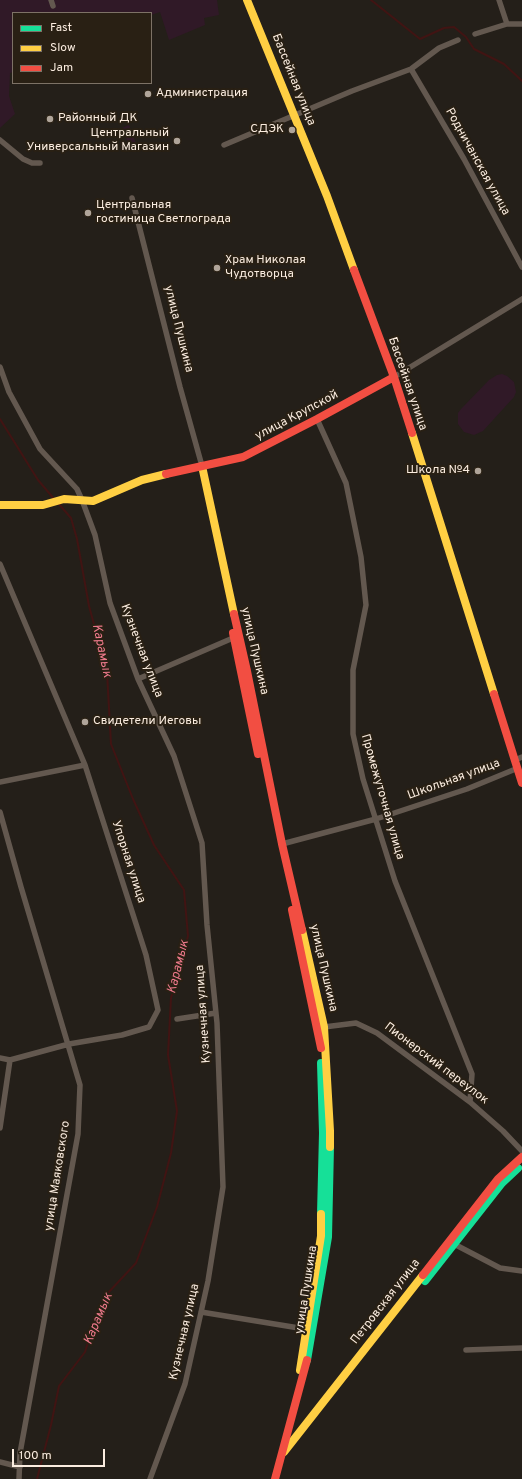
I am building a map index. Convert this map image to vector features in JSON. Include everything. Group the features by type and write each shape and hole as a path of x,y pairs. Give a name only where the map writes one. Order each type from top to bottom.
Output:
{"street":[{"name":"Бассейная улица","path":"248,0 327,196 394,377 519,758 518,768 522,783"},
{"path":"499,0 507,24"},
{"path":"475,34 507,24 522,24"},
{"path":"224,144 352,91 411,69 439,48 458,40"},
{"name":"Родничанская улица","path":"411,69 464,159 522,267"},
{"path":"0,140 23,159 32,163 40,163"},
{"name":"улица Пушкина","path":"132,198 178,380 202,466 320,1043 323,1133 321,1236 306,1368 281,1455 276,1466"},
{"name":"улица Крупской","path":"0,505 43,505 64,499 93,501 142,480 243,457 394,377 522,299"},
{"name":"Кузнечная улица","path":"0,367 9,392 40,448 77,490 82,500 95,535 110,603 138,679 174,756 202,843 207,925 216,1013 223,1187 208,1281 185,1384 150,1479"},
{"name":"Промежуточная улица","path":"317,419 346,483 361,557 366,605 353,670 352,734 363,779 395,881 472,1074 470,1102"},
{"name":"Упорная улица","path":"0,564 85,765 146,955 158,1010 149,1027 122,1035 69,1044 10,1060 0,1058"},
{"path":"138,679 236,638"},
{"name":"улица Пушкина","path":"236,638 247,671 282,844 324,1027 330,1132 328,1237 309,1334 276,1466 275,1479"},
{"path":"0,782 85,765"},
{"name":"Школьная улица","path":"282,844 376,819 467,789 518,768"},
{"name":"улица Маяковского","path":"0,812 80,1084 78,1134 20,1453 20,1479"},
{"path":"177,1019 216,1013"},
{"name":"Пионерский переулок","path":"324,1027 356,1023 377,1033 470,1102 504,1131 522,1151"},
{"path":"0,1128 10,1060"},
{"name":"Петровская улица","path":"281,1455 498,1179 522,1156"},
{"path":"270,1479 276,1466 502,1183 522,1164"},
{"path":"454,1244 500,1268 522,1271"},
{"path":"201,1312 299,1328 309,1334"},
{"path":"466,1350 522,1348"},
{"path":"0,1462 20,1467"}],"shaded area":[{"path":"0,0 217,0 219,15 204,18 205,25 169,40 160,12 152,15 152,12 12,12 12,72 10,73 9,96 15,114 0,128"},
{"path":"129,125 137,146 130,148 122,128"},
{"path":"502,374 514,382 516,392 514,397 483,431 474,435 464,432 458,424 458,413 489,380"}],"waterway":[{"path":"371,0 420,39 444,28 454,27 466,37 474,49 504,64 522,81"},
{"name":"Карамык","path":"0,419 38,480 55,500"},
{"name":"Карамык","path":"37,1479 59,1386 85,1352 95,1320 107,1294 136,1263 157,1207 171,1153 177,1111 168,1055 171,998 188,936 184,890 154,845 133,799 111,744 107,672 89,606 77,539 71,518 58,503"}],"traffic: fast":[{"path":"321,1063 323,1133 321,1214"},
{"path":"307,1360 328,1237 330,1147"},
{"path":"425,1281 502,1183 518,1168"}],"traffic: slow":[{"path":"247,0 327,196 354,270"},
{"path":"412,433 494,694"},
{"path":"202,466 234,614"},
{"path":"0,505 43,505 64,499 93,501 142,480 166,474"},
{"path":"302,930 324,1027 330,1147"},
{"path":"300,1370 321,1236 321,1214"},
{"path":"284,1452 423,1275"}],"traffic: jam":[{"path":"354,270 394,377 412,433"},
{"path":"166,474 243,457 394,377"},
{"path":"234,614 282,844 302,930"},
{"path":"233,633 258,754"},
{"path":"494,694 522,783"},
{"path":"292,910 321,1048"},
{"path":"423,1275 498,1179 522,1157"},
{"path":"275,1479 307,1360"}],"place":[{"name":"Администрация","path":"148,94"},
{"name":"Районный ДК","path":"50,119"},
{"name":"СДЭК","path":"292,130"},
{"name":"Центральный Универсальный Магазин","path":"177,141"},
{"name":"Центральная гостиница Светлограда","path":"88,213"},
{"name":"Храм Николая Чудотворца","path":"217,268"},
{"name":"Школа №4","path":"478,471"},
{"name":"Свидетели Иеговы","path":"85,722"}]}
